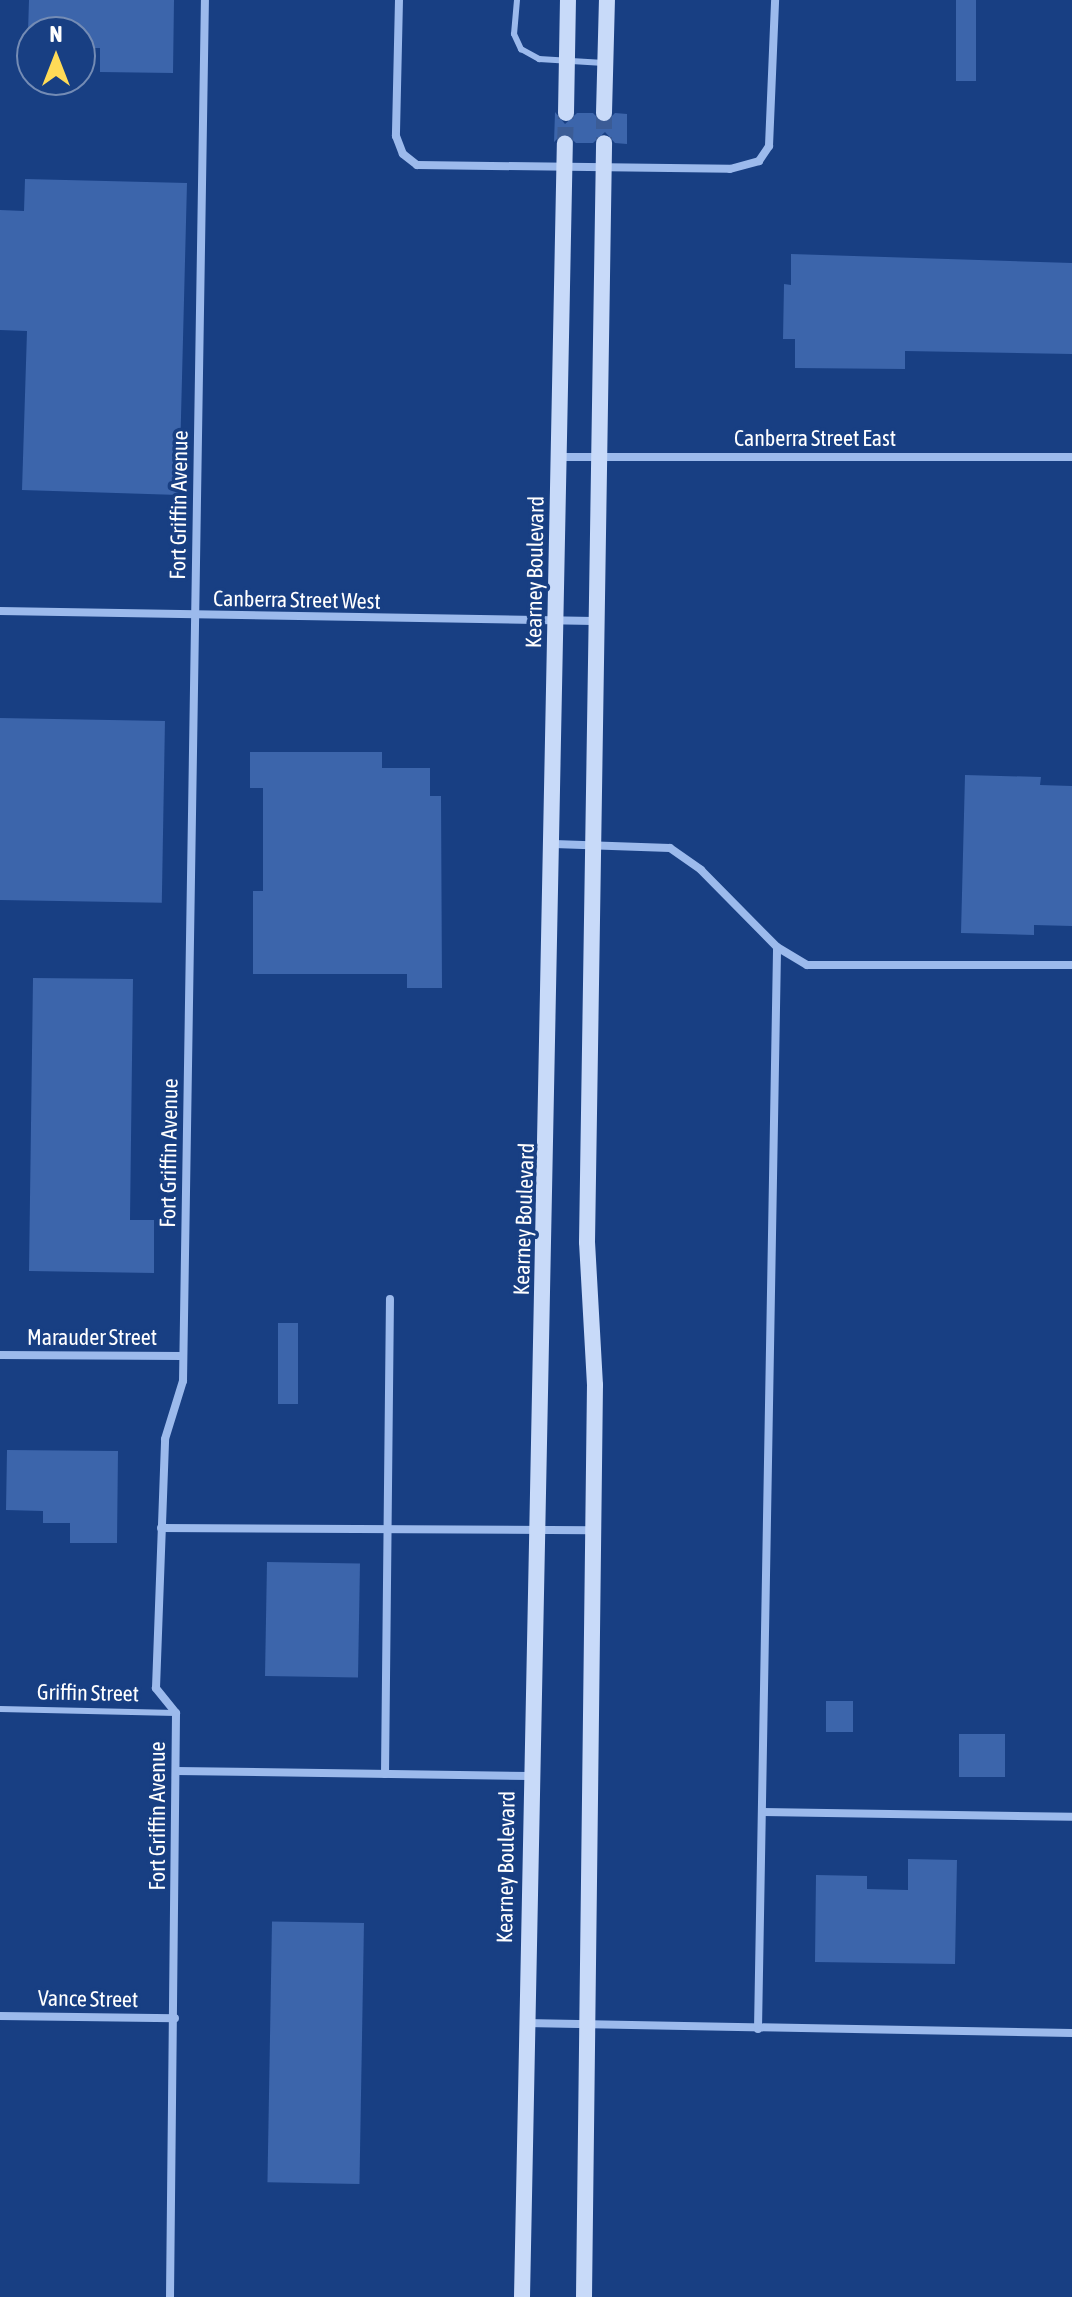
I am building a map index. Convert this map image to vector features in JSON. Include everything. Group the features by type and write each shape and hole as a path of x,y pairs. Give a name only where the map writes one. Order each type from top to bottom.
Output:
{"street":[{"name":"Fort Griffin Avenue","path":"170,2297 176,1713 156,1688 165,1439 183,1381 205,0"},
{"path":"399,0 396,136 403,154 427,166 730,169 759,161 771,137 775,0"},
{"path":"566,113 568,0"},
{"path":"604,113 607,0"},
{"name":"Kearney Boulevard","path":"522,2297 535,1530 554,844 555,621 565,143"},
{"path":"584,2297 595,1385 587,1242 594,621 604,143"},
{"name":"Canberra Street East","path":"559,457 1072,457"},
{"name":"Canberra Street West","path":"0,611 594,621"},
{"path":"554,844 652,846 684,855 777,947 807,965 827,968 1072,965"},
{"path":"758,2029 777,947"},
{"path":"385,1774 390,1299"},
{"name":"Marauder Street","path":"0,1355 183,1356"},
{"path":"161,1528 591,1530"},
{"path":"176,1771 530,1776"},
{"path":"763,1812 1072,1817"},
{"name":"Vance Street","path":"0,2016 175,2018"},
{"path":"525,2023 1072,2033"}],"lane":[{"path":"517,0 514,34 521,49 539,59 605,63"},
{"name":"Griffin Street","path":"0,1709 176,1713"}],"building":[{"path":"29,0 174,0 173,73 100,72 96,16 28,16"},
{"path":"956,0 976,0 976,81 956,81"},
{"path":"555,112 565,124 577,113 593,113 604,124 615,113 627,114 627,144 615,143 605,132 593,143 576,143 564,132 554,142"},
{"path":"25,179 187,183 179,495 22,490 27,331 0,330 0,210 24,211"},
{"path":"791,254 1072,263 1072,354 905,351 905,369 795,368 795,339 783,339 784,284 791,285"},
{"path":"0,718 165,721 162,903 0,900"},
{"path":"250,752 382,752 382,768 430,768 430,796 441,796 442,988 407,988 407,974 253,974 253,891 263,891 263,788 250,788"},
{"path":"965,775 1041,777 1040,785 1072,786 1072,926 1034,925 1034,935 961,933"},
{"path":"33,978 133,979 130,1220 154,1220 154,1273 29,1271"},
{"path":"278,1323 298,1323 298,1404 278,1404"},
{"path":"7,1450 118,1451 117,1543 70,1543 70,1523 43,1523 43,1511 6,1510"},
{"path":"267,1562 360,1564 358,1678 265,1676"},
{"path":"826,1701 853,1701 853,1732 826,1732"},
{"path":"959,1734 1005,1734 1005,1777 959,1777"},
{"path":"908,1859 957,1860 955,1964 815,1962 816,1875 867,1876 867,1889 908,1890"},
{"path":"272,1921 364,1923 359,2184 267,2182"}],"tunnel":[{"path":"565,143 566,113"},
{"path":"604,113 604,143"}]}
